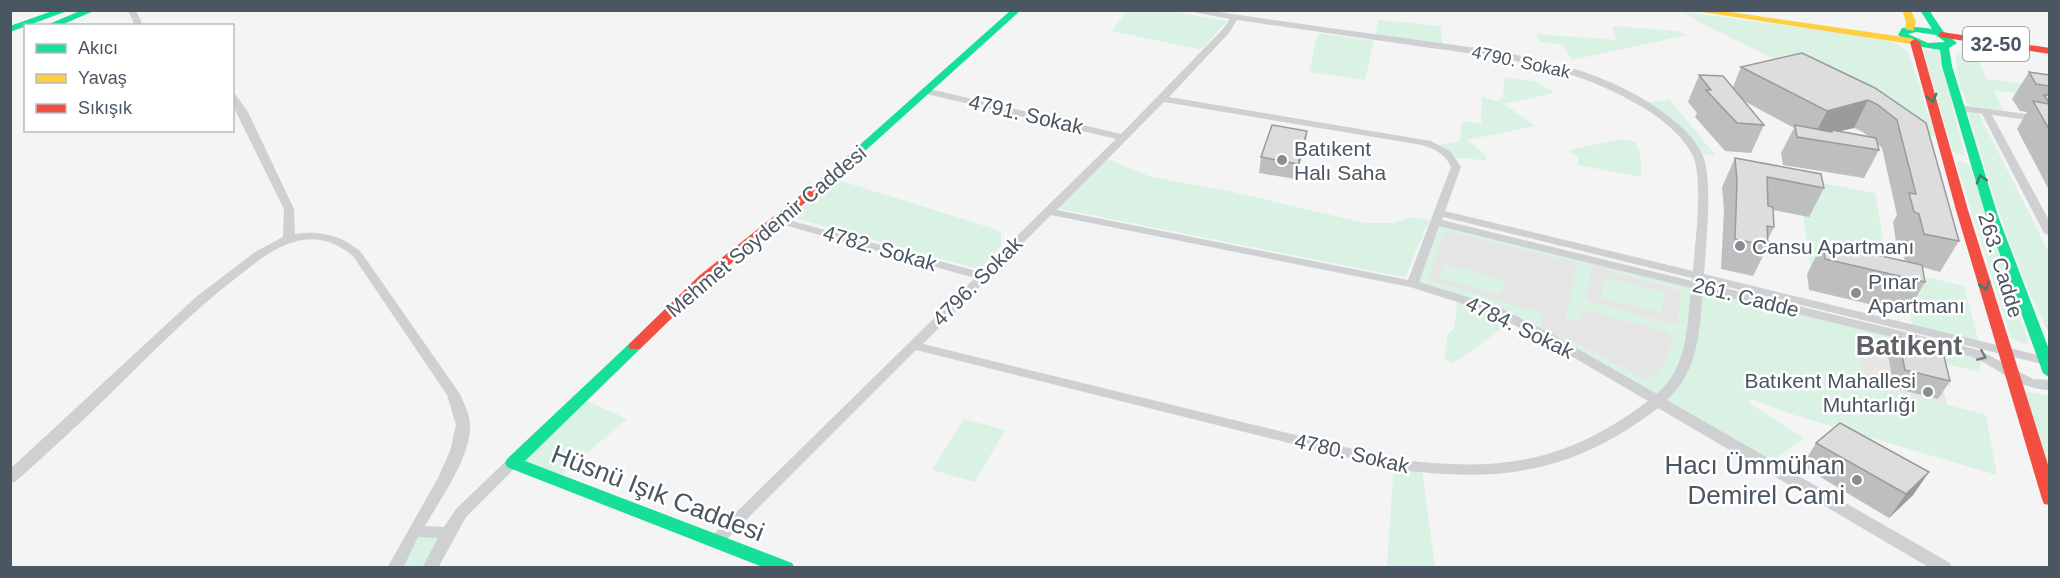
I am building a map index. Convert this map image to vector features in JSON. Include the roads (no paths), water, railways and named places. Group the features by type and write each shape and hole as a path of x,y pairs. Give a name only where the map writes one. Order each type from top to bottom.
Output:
{"main road":[{"path":"25,24 66,10"},
{"path":"55,24 92,10"},
{"name":"Mehmet Soydemir Caddesi","path":"513,463 705,278 930,92 1017,10"},
{"path":"1693,10 1910,35"},
{"path":"1745,10 1943,40"},
{"name":"263. Cadde","path":"1906,10 1911,22 1910,35 2049,499"},
{"path":"1924,10 1943,40"},
{"name":"263. Cadde","path":"1943,40 1947,66 1992,216 2048,365"},
{"name":"32-50","path":"1943,40 2049,51"},
{"name":"32-50","path":"1943,40 2049,58"},
{"name":"Hüsnü Işık Caddesi","path":"513,463 786,567"}],"street":[{"path":"132,10 138,24"},
{"name":"4790. Sokak","path":"1186,10 1479,52 1551,65 1597,81 1632,98 1679,130 1693,146 1700,161 1703,176 1698,281"},
{"name":"4796. Sokak","path":"716,542 1162,99 1226,31 1235,17"},
{"name":"4791. Sokak","path":"930,92 1122,138"},
{"path":"234,99 243,112 289,209 289,240"},
{"path":"1162,99 1417,141 1435,146 1449,156 1456,164 1412,284"},
{"path":"1959,108 2049,120"},
{"path":"1985,111 2048,229"},
{"name":"4784. Sokak","path":"1048,211 1412,284 1467,299 1515,319 1944,567"},
{"name":"261. Cadde","path":"1437,217 1698,281 1978,354 2033,384 2049,385"},
{"name":"4782. Sokak","path":"777,220 982,276"},
{"path":"10,478 85,411 196,301 257,256 289,240 321,236 348,244 353,249 453,394 461,414 463,426 456,453 395,567"},
{"name":"261. Cadde","path":"1698,281 2004,349 2048,365"},
{"name":"4780. Sokak","path":"913,345 1394,464 1448,471 1506,469 1565,457 1610,436 1674,387 1688,359 1698,281"},
{"name":"Mehmet Soydemir Caddesi","path":"430,567 448,532 462,513 513,463"},
{"path":"414,531 448,532"}],"place":[{"name":"Batıkent Halı Saha","path":"1282,160"},
{"name":"Cansu Apartmanı","path":"1740,246"},
{"name":"Pınar Apartmanı","path":"1856,293"},
{"name":"Batıkent Mahallesi Muhtarlığı","path":"1928,392"},
{"name":"Hacı Ümmühan Demirel Cami","path":"1857,480"}],"district":[{"name":"Batıkent","path":"1909,346"}]}
